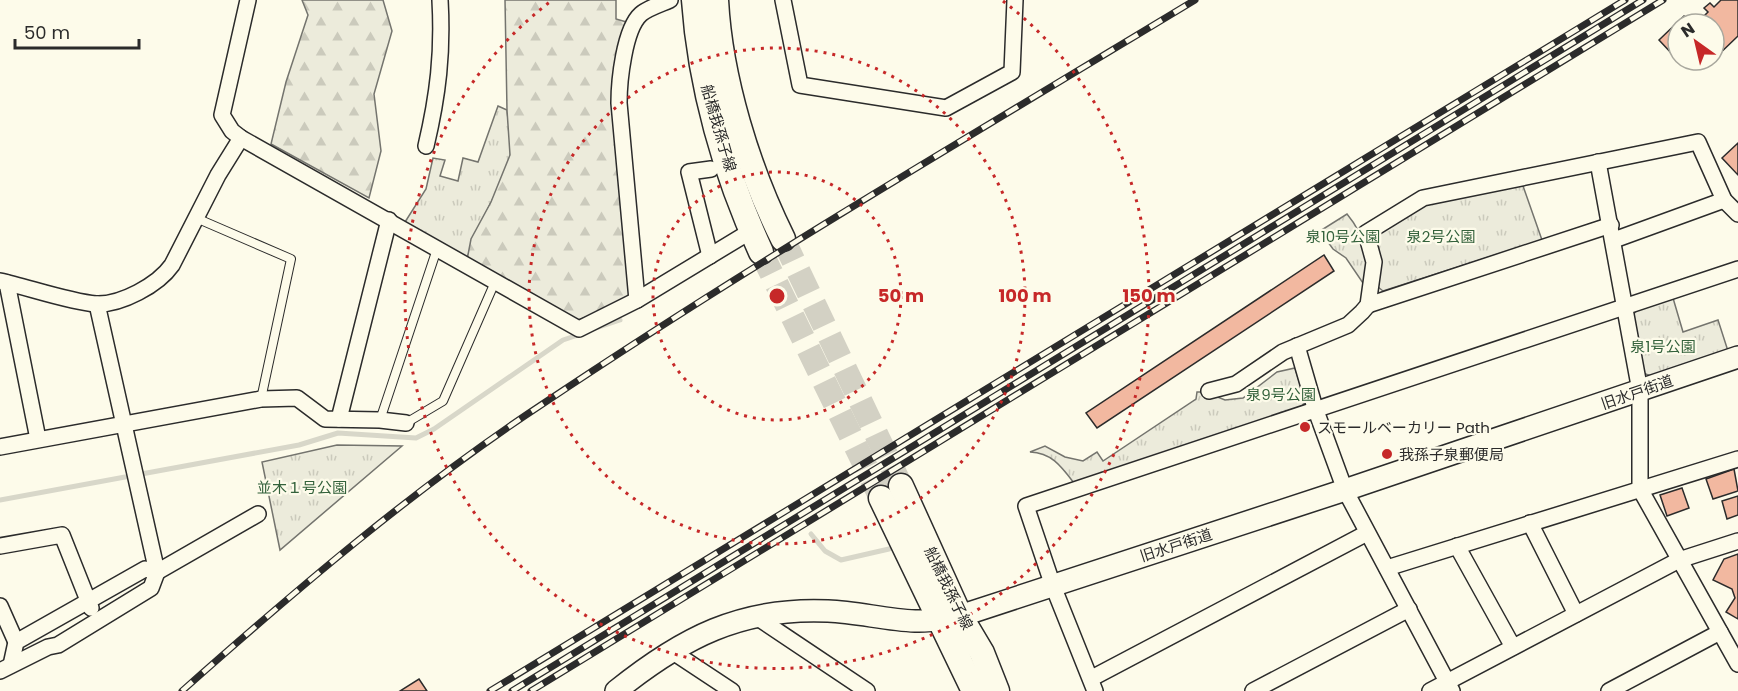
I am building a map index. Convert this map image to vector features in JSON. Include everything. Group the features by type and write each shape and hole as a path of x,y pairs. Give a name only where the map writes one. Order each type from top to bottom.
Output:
{"main road":[{"name":"船橋我孫子線","path":"694,0 703,70 715,122 756,241"},
{"name":"船橋我孫子線","path":"716,0 725,66 751,162 783,239"},
{"name":"船橋我孫子線","path":"891,492 949,617 974,691"},
{"name":"船橋我孫子線","path":"949,617 982,653 997,691"}],"street":[{"path":"248,0 222,115 232,131 579,329 637,300 710,256 756,241"},
{"path":"426,146 439,89 442,31 440,0"},
{"path":"637,300 619,103 619,76 627,42 640,15 670,0"},
{"path":"783,0 800,86 946,108 1012,72 1015,0"},
{"path":"38,440 3,282 97,304 133,294 163,278 241,138"},
{"path":"1368,305 1374,262 1366,233 1423,198 1698,142 1724,200 1738,214"},
{"path":"1599,162 1640,391 1640,489 1738,664"},
{"path":"710,256 689,172 711,169"},
{"path":"1614,240 1724,200"},
{"path":"339,419 389,220"},
{"path":"1209,391 1236,384 1297,346 1348,325 1368,305 1611,225"},
{"path":"1367,532 1094,685 1053,586 1026,506 1738,269"},
{"path":"5,668 23,662 48,647 58,645 151,588 157,572 131,466 97,304"},
{"path":"1297,346 1315,408 1345,490 1450,686"},
{"name":"旧水戸街道","path":"616,691 670,650 697,635 755,616 827,610 917,621 949,617 1053,586 1345,490 1738,357"},
{"path":"0,447 261,399 297,398 325,419 406,423"},
{"path":"1387,568 1738,459"},
{"path":"5,668 16,642 145,568 157,572 258,514"},
{"path":"1530,523 1576,614"},
{"path":"0,546 62,535 87,600 98,619"},
{"path":"1430,691 1450,686 1513,647 1679,560 1738,541"},
{"path":"1456,546 1513,647"},
{"path":"0,606 16,642"},
{"path":"1253,691 1409,609"},
{"path":"755,616 867,691"},
{"path":"1609,691 1720,632"},
{"path":"670,650 732,691"}],"lane":[{"path":"195,217 291,259 261,399"},
{"path":"380,420 437,249"},
{"path":"406,423 443,401 495,282"}],"green space":[{"path":"302,0 383,0 392,31 374,94 381,151 369,198 271,144 286,82 308,15"},
{"path":"505,0 616,0 616,19 630,23 623,39 631,294 603,311 575,321 467,260 471,239 491,202 510,155"},
{"path":"498,106 507,110 511,140 510,157 501,183 476,233 467,260 405,222 426,189 433,158 445,160 440,176 458,181 463,158 478,162"},
{"name":"泉2号公園","path":"1522,183 1542,240 1383,291 1378,287 1379,261 1374,241 1376,234 1426,203"},
{"name":"泉10号公園","path":"1347,214 1359,231 1365,249 1367,289 1346,258 1333,249 1320,231"},
{"name":"泉1号公園","path":"1673,298 1683,332 1718,320 1728,351 1651,376 1643,373 1632,316 1637,310"},
{"name":"泉9号公園","path":"1295,368 1305,400 1302,407 1074,483 1050,458 1030,452 1045,446 1065,457 1083,461 1097,452 1103,461 1196,399 1197,392 1205,392 1225,400 1243,398 1277,372"},
{"name":"並木１号公園","path":"337,445 402,446 280,550 262,462"}],"building":[{"path":"1721,0 1738,0 1738,36 1726,48 1726,12 1708,12 1704,8 1710,3 1714,7"},
{"path":"1666,33 1666,47 1659,40"},
{"path":"1738,143 1738,175 1722,158"},
{"path":"1324,255 1334,271 1097,428 1086,413"},
{"path":"1734,469 1738,491 1713,499 1706,479"},
{"path":"1682,488 1689,508 1667,516 1660,495"},
{"path":"1738,496 1738,515 1727,519 1722,501"},
{"path":"1738,554 1738,619 1726,612 1735,598 1732,589 1713,580 1724,559"},
{"path":"419,679 427,691 400,691"}],"waterway":[{"path":"593,329 620,320"},
{"path":"0,500 299,445 338,433 416,438 434,429 563,340 581,334"},
{"path":"811,534 825,551 841,560 889,549"}],"tunnel":[{"path":"783,239 901,486"},
{"path":"761,252 881,498"}],"railway":[{"path":"182,691 269,615 403,505 544,403 786,248 1195,0"},
{"path":"490,691 1625,0"},
{"path":"512,691 1643,0"},
{"path":"531,691 1663,0"}],"place":[{"name":"スモールベーカリー Path","path":"1305,427"},
{"name":"我孫子泉郵便局","path":"1387,454"}]}
